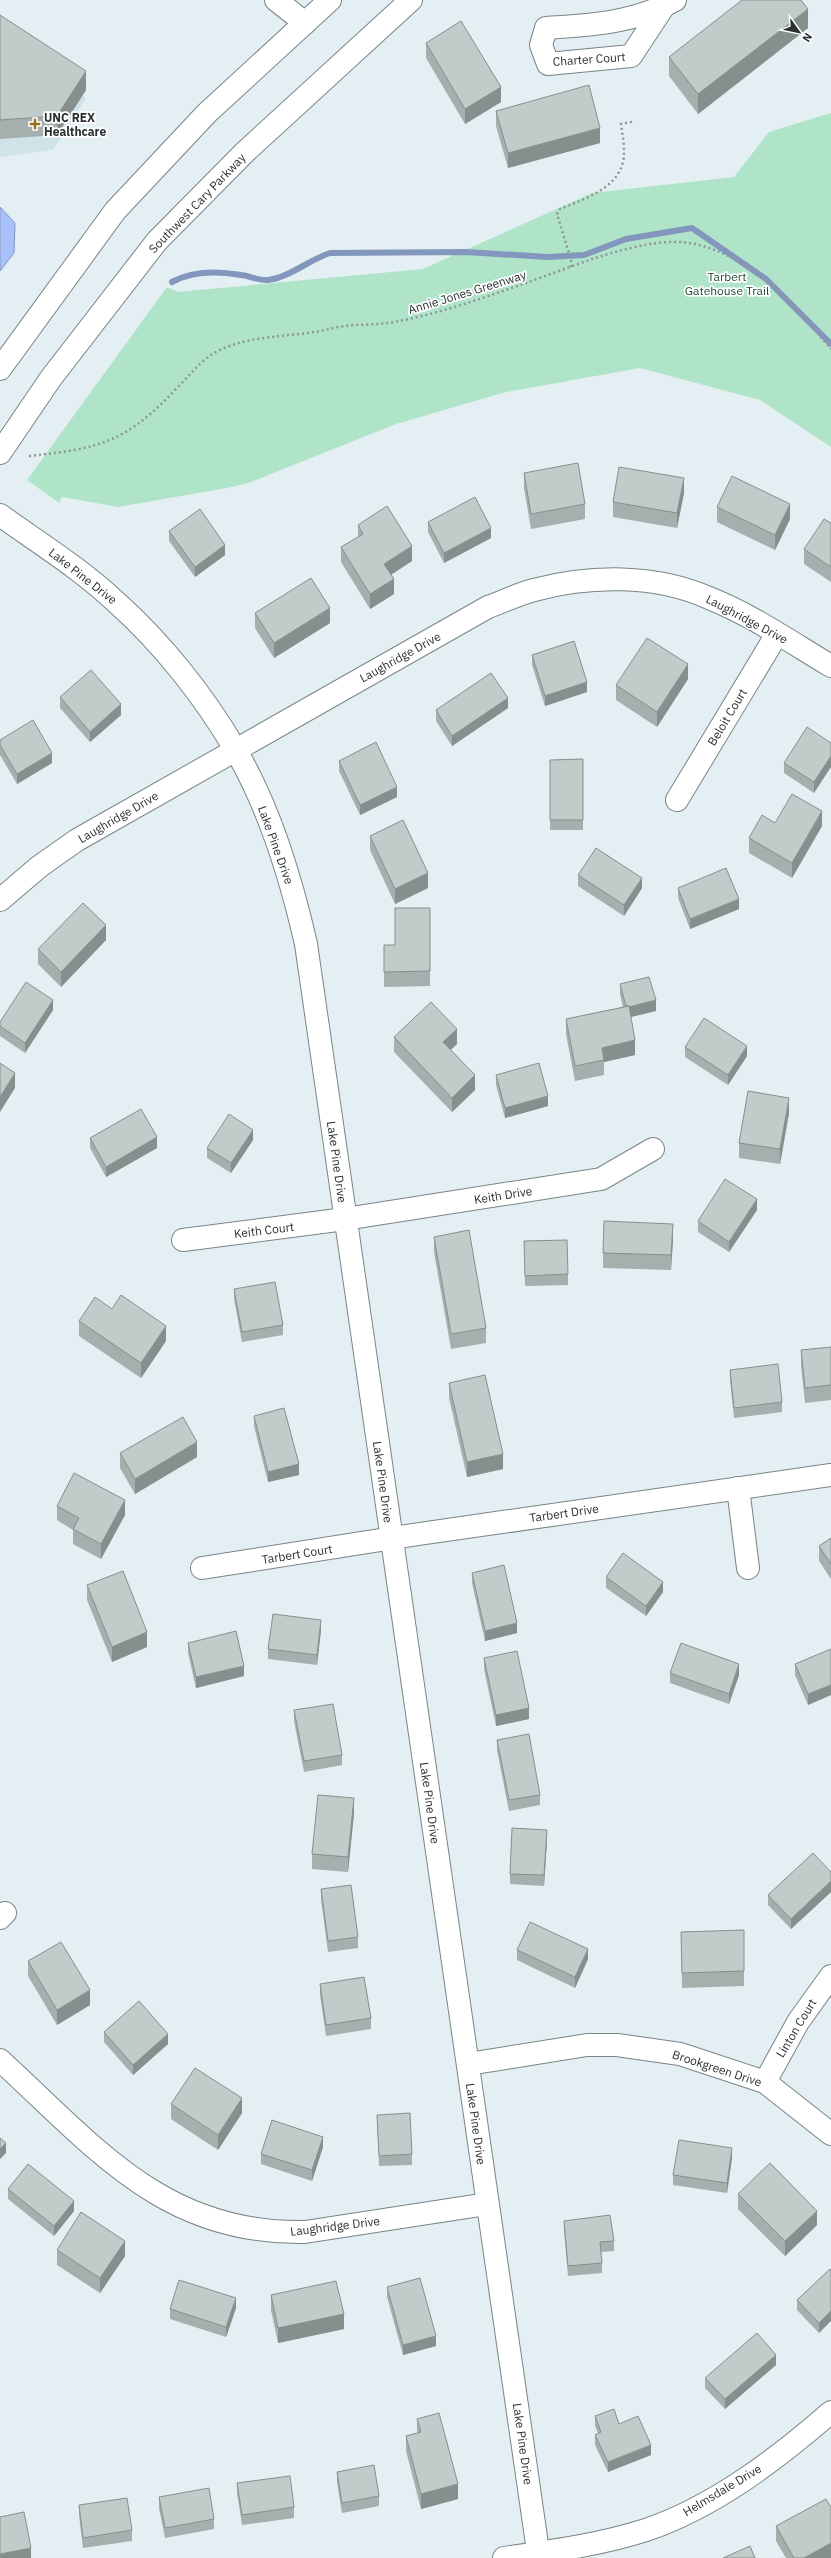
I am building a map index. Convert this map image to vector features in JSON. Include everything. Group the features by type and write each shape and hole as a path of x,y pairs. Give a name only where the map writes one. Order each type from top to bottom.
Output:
{"street":[{"path":"276,0 305,23"},
{"path":"0,369 115,211 207,113 330,0"},
{"name":"Southwest Cary Parkway","path":"0,453 51,378 157,241 245,152 411,0"},
{"name":"Charter Court","path":"669,3 631,56 548,64 541,46 546,28 603,24 627,19 669,3"},
{"name":"Lake Pine Drive","path":"0,515 91,580 117,602 160,647 191,685 236,749 271,825 297,907 306,944 487,2204 539,2555"},
{"name":"Laughridge Drive","path":"0,900 40,866 77,840 488,607 532,590 568,582 602,579 643,580 677,587 710,598 777,634 831,666"},
{"name":"Beloit Court","path":"677,800 777,634"},
{"name":"Keith Drive","path":"345,1219 601,1179 653,1149"},
{"name":"Keith Court","path":"183,1240 345,1219"},
{"name":"Tarbert Drive","path":"391,1539 831,1475"},
{"path":"738,1488 748,1568"},
{"name":"Tarbert Court","path":"202,1568 391,1539"},
{"name":"Linton Court","path":"765,2082 798,2022 831,1976"},
{"name":"Brookgreen Drive","path":"468,2064 587,2045 617,2045 680,2054 765,2082 831,2134"},
{"name":"Laughridge Drive","path":"0,2060 128,2176 157,2196 184,2210 227,2224 277,2233 305,2232 487,2204"},
{"name":"Helmsdale Drive","path":"504,2558 539,2555 572,2549 646,2530 689,2512 796,2443 831,2412"}],"path":[{"path":"571,267 568,248 557,214 560,209 596,194 615,177 623,163 624,152 621,124 631,122 631,119"},
{"name":"Annie Jones Greenway","path":"29,456 72,451 114,440 148,417 195,368 221,349 267,337 314,332 343,326 391,323 432,314 571,267 626,250 658,243 683,241 710,247 737,260 755,273 791,306 831,349"}],"shaded area":[{"name":"UNC REX Healthcare","path":"0,39 86,98 53,150 0,157"}],"green space":[{"name":"Tarbert Gatehouse Trail","path":"831,113 831,447 760,400 640,368 506,392 396,424 251,482 232,487 118,507 62,497 59,503 27,480 167,287 178,292 423,269 592,193 734,177 769,132"}],"water":[{"path":"0,207 15,223 14,253 0,271"}],"building":[{"path":"742,0 801,0 808,9 698,94 669,57"},
{"path":"0,15 86,71 57,116 0,120"},
{"path":"461,21 501,87 465,109 426,43"},
{"path":"589,85 600,128 508,153 496,111"},
{"path":"578,463 585,504 531,514 524,473"},
{"path":"619,467 684,478 677,513 613,502"},
{"path":"732,476 790,504 775,535 717,507"},
{"path":"475,497 491,528 444,553 428,522"},
{"path":"387,506 412,546 384,564 394,579 370,594 341,547 363,534 358,525"},
{"path":"200,509 225,545 195,567 169,531"},
{"path":"824,519 831,523 831,567 804,549"},
{"path":"311,578 330,608 274,643 255,613"},
{"path":"647,638 688,664 657,712 616,685"},
{"path":"574,641 587,682 545,696 532,655"},
{"path":"91,670 121,704 90,732 60,697"},
{"path":"491,673 508,698 452,736 436,710"},
{"path":"33,720 52,753 17,774 0,745 0,740"},
{"path":"807,727 831,743 831,756 814,782 784,763"},
{"path":"376,742 397,787 360,805 339,761"},
{"path":"583,759 583,820 550,820 550,760"},
{"path":"792,794 822,811 792,863 749,838 762,815 775,823"},
{"path":"403,820 428,873 395,889 370,836"},
{"path":"596,848 642,878 624,905 578,875"},
{"path":"726,868 739,899 690,919 678,888"},
{"path":"83,903 106,925 61,972 38,949"},
{"path":"395,908 430,908 430,971 384,972 384,945 395,945"},
{"path":"649,977 656,1000 629,1007 626,1006 620,984"},
{"path":"26,982 53,1000 25,1043 0,1026 0,1022"},
{"path":"431,1002 457,1029 443,1042 475,1075 452,1098 394,1037"},
{"path":"629,1006 635,1040 602,1048 604,1060 575,1066 566,1019"},
{"path":"704,1018 747,1046 728,1075 685,1047"},
{"path":"0,1063 15,1073 0,1097"},
{"path":"539,1063 548,1096 505,1108 496,1075"},
{"path":"748,1091 789,1098 780,1149 739,1143"},
{"path":"141,1109 157,1137 106,1167 90,1138"},
{"path":"229,1114 253,1130 231,1163 207,1148"},
{"path":"725,1179 757,1199 729,1242 698,1221"},
{"path":"604,1221 673,1224 671,1255 603,1253"},
{"path":"469,1230 486,1328 451,1334 434,1237"},
{"path":"567,1240 568,1274 525,1276 524,1241"},
{"path":"275,1282 283,1325 242,1332 234,1289"},
{"path":"121,1295 166,1326 141,1363 79,1321 95,1297 112,1309"},
{"path":"831,1347 831,1385 805,1388 801,1350"},
{"path":"778,1364 782,1402 734,1408 730,1370"},
{"path":"485,1375 503,1454 467,1462 449,1383"},
{"path":"284,1408 299,1464 268,1472 254,1416"},
{"path":"183,1417 197,1442 135,1479 120,1453"},
{"path":"74,1473 125,1500 101,1544 73,1529 79,1518 57,1506"},
{"path":"831,1538 831,1564 819,1546"},
{"path":"623,1553 663,1582 646,1606 606,1577"},
{"path":"504,1565 517,1623 485,1631 472,1573"},
{"path":"123,1571 147,1632 112,1647 87,1585"},
{"path":"273,1614 321,1620 317,1655 268,1649"},
{"path":"236,1631 244,1666 196,1677 188,1643"},
{"path":"681,1643 739,1664 729,1694 670,1673"},
{"path":"831,1649 831,1685 808,1694 795,1664"},
{"path":"517,1651 529,1708 496,1715 484,1658"},
{"path":"333,1704 342,1755 304,1761 294,1710"},
{"path":"529,1734 540,1795 509,1800 497,1740"},
{"path":"318,1795 354,1798 348,1857 312,1854"},
{"path":"512,1828 547,1830 544,1875 510,1874"},
{"path":"813,1853 831,1872 831,1881 791,1919 768,1895"},
{"path":"351,1885 358,1937 328,1941 321,1889"},
{"path":"530,1922 588,1949 575,1977 517,1950"},
{"path":"744,1930 744,1971 682,1973 681,1932"},
{"path":"61,1942 90,1990 57,2010 28,1961"},
{"path":"364,1977 371,2018 326,2025 320,1984"},
{"path":"139,2001 168,2034 133,2065 104,2032"},
{"path":"195,2068 242,2098 218,2135 171,2104"},
{"path":"410,2113 412,2154 379,2156 377,2115"},
{"path":"272,2120 323,2137 312,2170 261,2154"},
{"path":"0,2138 6,2143 0,2149"},
{"path":"679,2140 732,2148 727,2183 673,2175"},
{"path":"770,2163 817,2211 785,2241 738,2194"},
{"path":"28,2164 74,2201 54,2226 8,2189"},
{"path":"81,2212 125,2241 100,2278 57,2250"},
{"path":"610,2215 614,2241 600,2242 602,2263 568,2266 564,2221"},
{"path":"830,2269 831,2311 819,2323 797,2300"},
{"path":"420,2278 436,2336 403,2345 387,2287"},
{"path":"179,2280 236,2298 226,2327 170,2309"},
{"path":"336,2281 344,2314 278,2328 271,2295"},
{"path":"757,2333 776,2355 725,2399 705,2378"},
{"path":"614,2409 619,2424 638,2416 651,2445 608,2462 595,2435 601,2432 595,2416"},
{"path":"439,2413 458,2484 421,2494 406,2436 421,2432 417,2419"},
{"path":"374,2465 379,2496 342,2503 337,2472"},
{"path":"290,2476 294,2507 242,2515 237,2483"},
{"path":"209,2488 214,2519 165,2528 159,2497"},
{"path":"127,2498 132,2530 83,2538 79,2505"},
{"path":"826,2499 831,2507 831,2543 804,2558 794,2558 776,2526"},
{"path":"24,2512 31,2548 0,2554 0,2517"},
{"path":"750,2546 755,2558 723,2558"}],"waterway":[{"path":"172,282 180,278 205,273 232,274 262,280 276,279 330,253 466,252 548,257 584,255 626,239 692,228 766,279 831,344"}],"place":[{"name":"UNC REX Healthcare","path":"35,124"}]}
